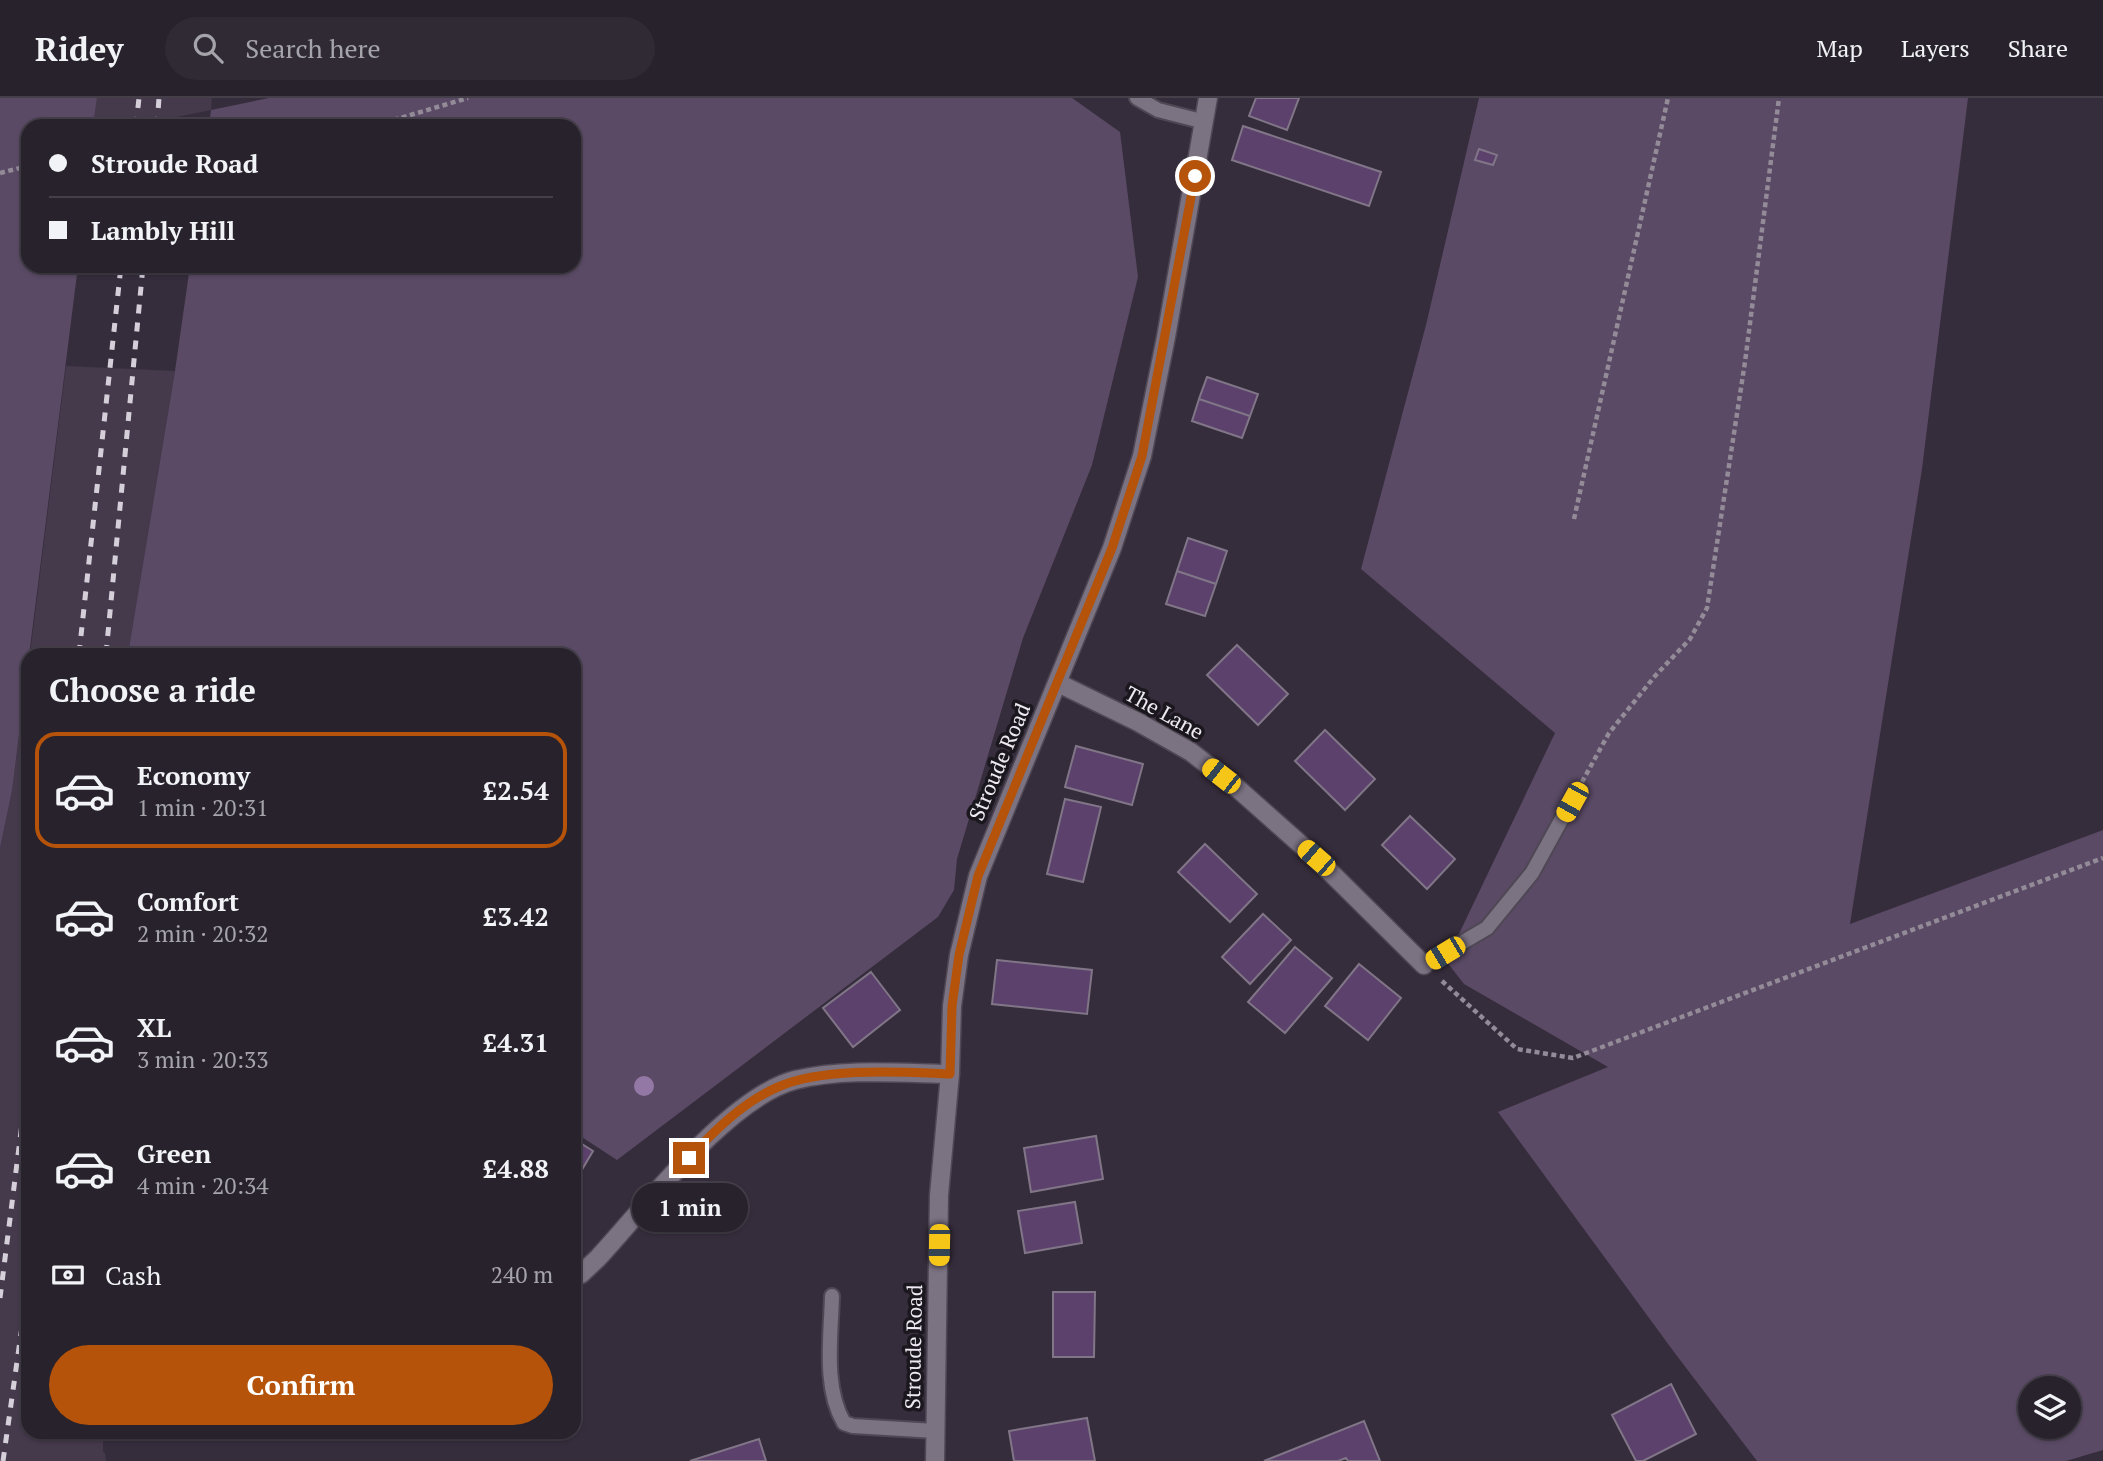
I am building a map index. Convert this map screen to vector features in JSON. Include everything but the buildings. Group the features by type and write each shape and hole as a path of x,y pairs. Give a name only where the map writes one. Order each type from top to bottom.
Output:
{"street":[{"name":"Stroude Road","path":"935,1461 939,1195 950,1074 952,1006 959,955 978,876 1112,548 1142,456 1208,98"},
{"name":"The Lane","path":"1058,683 1138,722 1191,752 1236,787 1316,858 1424,965"},
{"path":"581,1274 707,1138 761,1095 795,1080 834,1075 950,1074"}],"lane":[{"path":"1137,98 1158,110 1205,122"},
{"path":"1424,965 1488,928 1532,873 1572,802"},
{"path":"832,1296 831,1383 838,1413 844,1423 935,1432"}],"path":[{"path":"397,119 468,98"},
{"path":"1574,519 1668,98"},
{"path":"1572,802 1609,733 1690,639 1707,608 1745,362 1779,98"},
{"path":"0,173 21,168"},
{"path":"1424,965 1517,1048 1573,1058 2103,858"}],"shaded area":[{"path":"0,98 97,98 94,119 21,119 21,273 77,273 30,648 21,648 21,719 12,791 0,848"},
{"path":"97,98 212,98 211,110 167,119 94,119"},
{"path":"269,98 1072,98 1120,132 1138,277 1092,465 1023,638 957,859 954,890 938,917 617,1160 581,1137 581,648 129,648 189,273 581,273 581,119 210,119 211,110"},
{"path":"1479,98 1968,98 1922,469 1850,924 2103,830 2103,1450 2066,1461 1757,1461 1498,1112 1608,1067 1464,984 1446,961 1555,733 1361,569 1426,325"},
{"path":"66,366 175,371 129,648 31,648"},
{"path":"21,721 21,1439 103,1439 106,1461 0,1461 0,848 12,791"}],"railway":[{"path":"137,119 139,98"},
{"path":"158,119 159,98"},
{"path":"80,648 120,273"},
{"path":"107,648 142,273"},
{"path":"0,1298 21,1132"},
{"path":"3,1461 21,1334"}],"route":[{"path":"689,1158 737,1112 761,1095 795,1080 892,1072 950,1074 952,1006 959,955 978,876 1112,548 1142,456 1195,176"}]}
